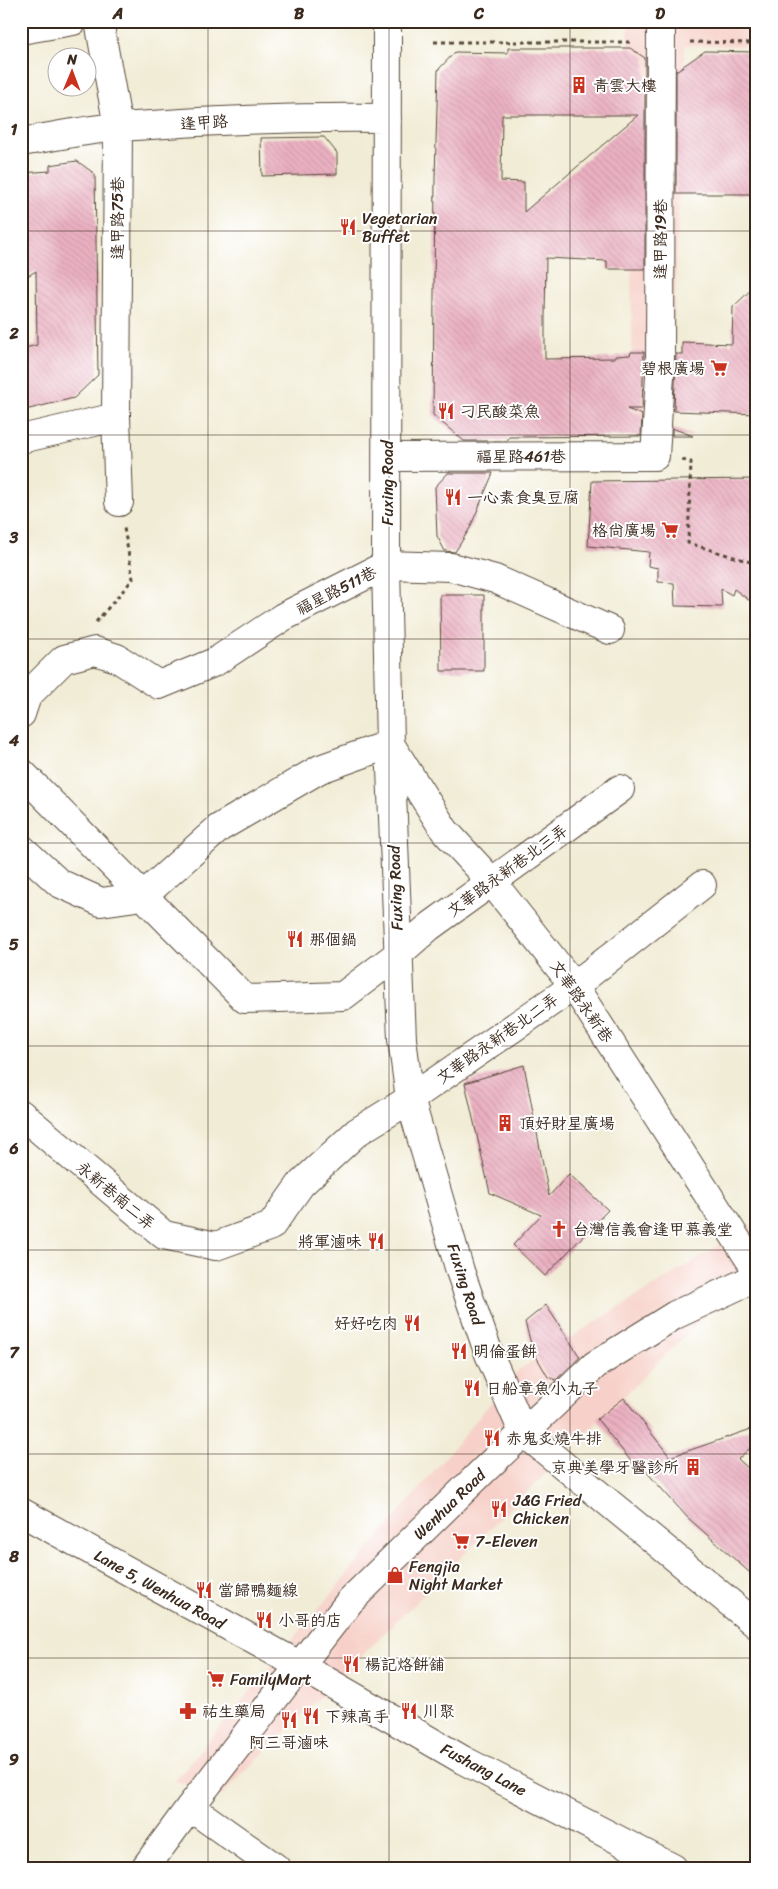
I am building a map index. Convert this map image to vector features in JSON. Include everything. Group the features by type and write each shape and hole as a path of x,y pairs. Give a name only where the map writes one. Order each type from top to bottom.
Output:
{"street":[{"path":"21,30 73,21"},
{"name":"逢甲路75巷","path":"99,21 118,127 116,417 119,502"},
{"name":"Fuxing Road","path":"387,21 386,565 397,955 402,1039 410,1099 460,1271 489,1354 523,1432 757,1625"},
{"name":"逢甲路19巷","path":"655,456 660,376 661,32"},
{"name":"逢甲路","path":"21,142 118,127 294,117 387,118"},
{"path":"21,439 116,417"},
{"name":"福星路461巷","path":"387,456 655,456"},
{"name":"福星路511巷","path":"21,714 27,696 64,659 95,651 117,658 159,685 214,662 283,617 386,565 451,567 495,579 610,630"},
{"path":"21,848 59,883 101,902 143,896 219,828 320,769 390,744"},
{"name":"文華路永新巷","path":"390,744 445,831 492,882 574,986 757,1272"},
{"name":"文華路永新巷北三弄","path":"21,772 245,999 343,996 397,955 429,927 620,789"},
{"name":"文華路永新巷北二弄","path":"410,1099 574,986 702,885"},
{"name":"永新巷南二弄","path":"21,1114 164,1235 216,1246 271,1226 300,1184 357,1132 410,1099"},
{"name":"Wenhua Road","path":"145,1868 350,1601 523,1432 595,1365 675,1315 757,1277"},
{"name":"Lane 5, Wenhua Road","path":"21,1512 299,1665"},
{"name":"Fushang Lane","path":"299,1665 463,1760 673,1868"},
{"path":"190,1807 276,1868"}],"path":[{"path":"434,42 661,32 757,43"},
{"path":"655,456 691,462 688,543 757,564"},
{"path":"96,623 133,579 119,502"}],"shaded area":[{"path":"628,21 757,21 757,46 685,45 670,420 633,420"},
{"name":"Fengjia Night Market","path":"757,1222 757,1283 720,1301 220,1796 175,1781 518,1370"}],"building":[{"path":"508,48 630,48 645,58 645,269 607,269 607,261 546,258 545,315 545,359 615,358 615,356 630,355 631,352 644,352 642,409 627,409 642,415 641,436 509,437 507,441 464,441 433,415 438,70 455,52 508,53","holes":["502,115 638,115 524,212 524,182 501,181"]},
{"path":"705,51 757,52 757,194 676,194 676,71"},
{"path":"324,137 337,153 337,174 262,176 261,138"},
{"path":"77,161 95,174 98,375 74,398 21,411 21,349 37,345 36,271 21,280 21,173 50,171 50,165"},
{"name":"碧根廣場","path":"757,284 757,414 674,411 676,354 682,354 682,342 732,344 733,307"},
{"path":"672,428 693,436 672,436"},
{"path":"448,473 493,473 470,528 455,552 445,551 437,536 435,487"},
{"name":"格尚廣場","path":"757,479 757,606 734,589 732,595 721,589 722,607 675,606 674,583 658,582 658,568 648,566 649,552 588,546 592,481"},
{"path":"440,595 484,595 484,671 441,671"},
{"path":"524,1065 549,1196 569,1174 608,1210 545,1276 513,1245 541,1215 490,1193 465,1083"},
{"path":"546,1305 580,1357 556,1380 548,1377 533,1351 525,1322"},
{"path":"624,1398 670,1457 757,1427 757,1442 738,1459 757,1476 757,1579 687,1517 643,1468 639,1471 597,1419"}],"place":[{"name":"青雲大樓","path":"579,85"},
{"name":"Vegetarian Buffet","path":"348,227"},
{"name":"碧根廣場","path":"719,368"},
{"name":"刁民酸菜魚","path":"446,411"},
{"name":"一心素食臭豆腐","path":"453,497"},
{"name":"格尚廣場","path":"670,530"},
{"name":"那個鍋","path":"295,939"},
{"name":"頂好財星廣場","path":"505,1123"},
{"name":"台灣信義會逢甲慕義堂","path":"559,1229"},
{"name":"將軍滷味","path":"376,1241"},
{"name":"好好吃肉","path":"412,1323"},
{"name":"明倫蛋餅","path":"459,1351"},
{"name":"日船章魚小丸子","path":"472,1388"},
{"name":"赤鬼炙燒牛排","path":"492,1438"},
{"name":"京典美學牙醫診所","path":"693,1467"},
{"name":"J&G Fried Chicken","path":"499,1509"},
{"name":"7-Eleven","path":"461,1541"},
{"name":"Fengjia Night Market","path":"395,1575"},
{"name":"當歸鴨麵線","path":"204,1590"},
{"name":"小哥的店","path":"264,1620"},
{"name":"楊記烙餅舖","path":"351,1664"},
{"name":"FamilyMart","path":"216,1679"},
{"name":"祐生藥局","path":"188,1711"},
{"name":"川聚","path":"409,1711"},
{"name":"下辣高手","path":"311,1716"},
{"name":"阿三哥滷味","path":"289,1720"}]}
